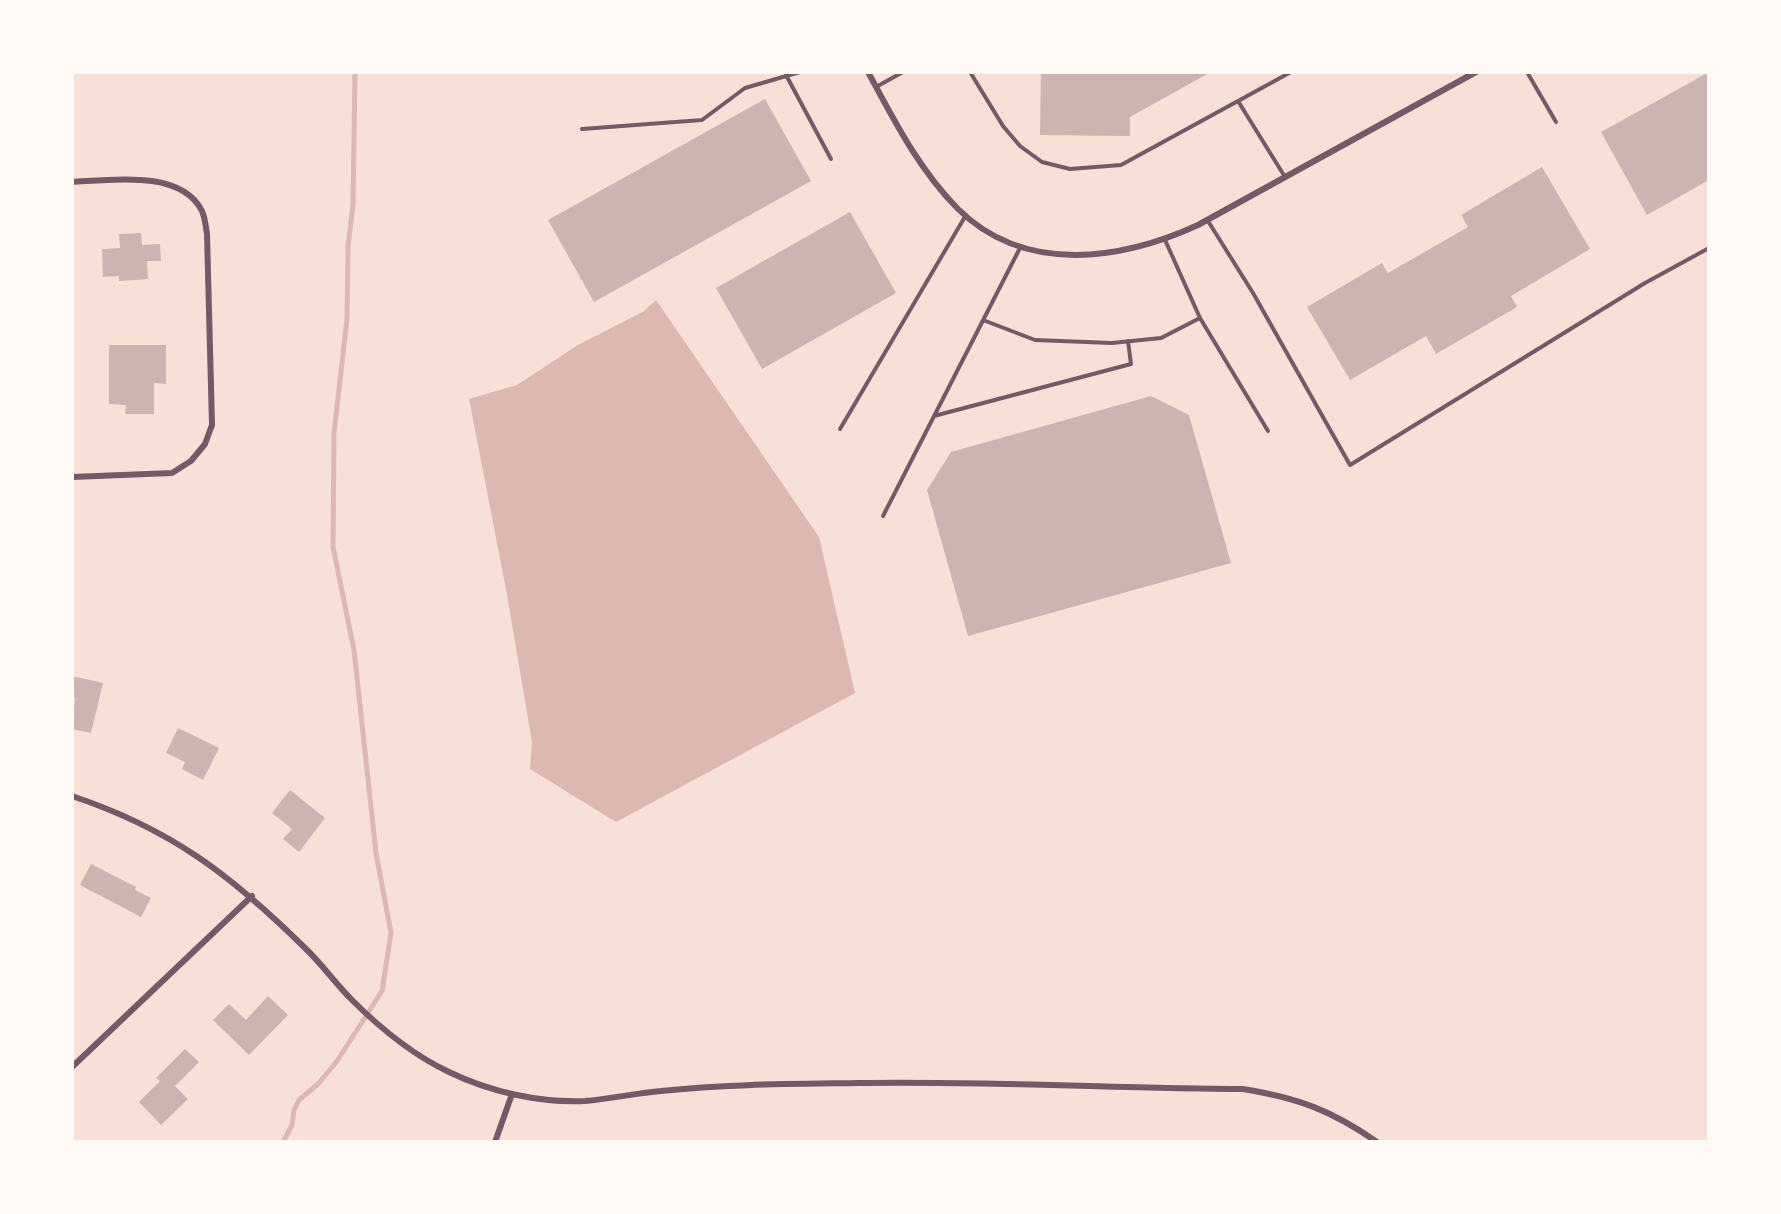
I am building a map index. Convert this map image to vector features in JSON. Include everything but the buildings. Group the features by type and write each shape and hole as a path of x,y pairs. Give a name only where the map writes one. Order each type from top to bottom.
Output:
{"street":[{"path":"868,72 919,163 966,215 984,229 1021,246 1059,255 1079,256 1133,250 1165,240 1208,221 1476,72"},
{"path":"72,182 152,180 191,196 203,212 207,234 212,425 205,444 172,474 72,477"},
{"path":"72,796 150,828 201,856 252,896 308,951 352,1000 407,1047 447,1071 512,1094 546,1100 585,1101 661,1090 891,1083 1243,1089 1278,1095 1315,1106 1344,1119 1377,1142"},
{"path":"72,1067 252,896"},
{"path":"495,1142 512,1094"}],"lane":[{"path":"582,129 702,120 746,88 800,72"},
{"path":"876,87 903,72"},
{"path":"970,72 1003,126 1020,146 1042,162 1070,169 1121,165 1291,72"},
{"path":"1527,72 1556,122"},
{"path":"786,75 831,159"},
{"path":"1238,101 1285,178"},
{"path":"840,429 966,215"},
{"path":"1208,221 1253,293 1350,465 1645,283 1709,248"},
{"path":"1165,240 1200,318 1268,430"},
{"path":"883,516 1021,246"},
{"path":"983,320 1035,340 1128,341 1161,338 1200,318"},
{"path":"934,416 1131,364 1128,341"}],"shaded area":[{"path":"656,300 819,537 855,693 616,822 530,769 532,742 506,589 469,399 517,385 578,345 644,311"}],"waterway":[{"path":"283,1142 292,1125 294,1110 299,1100 319,1083 337,1061 382,991 391,933 376,853 354,650 333,547 334,433 347,319 348,246 353,205 355,72"}]}
